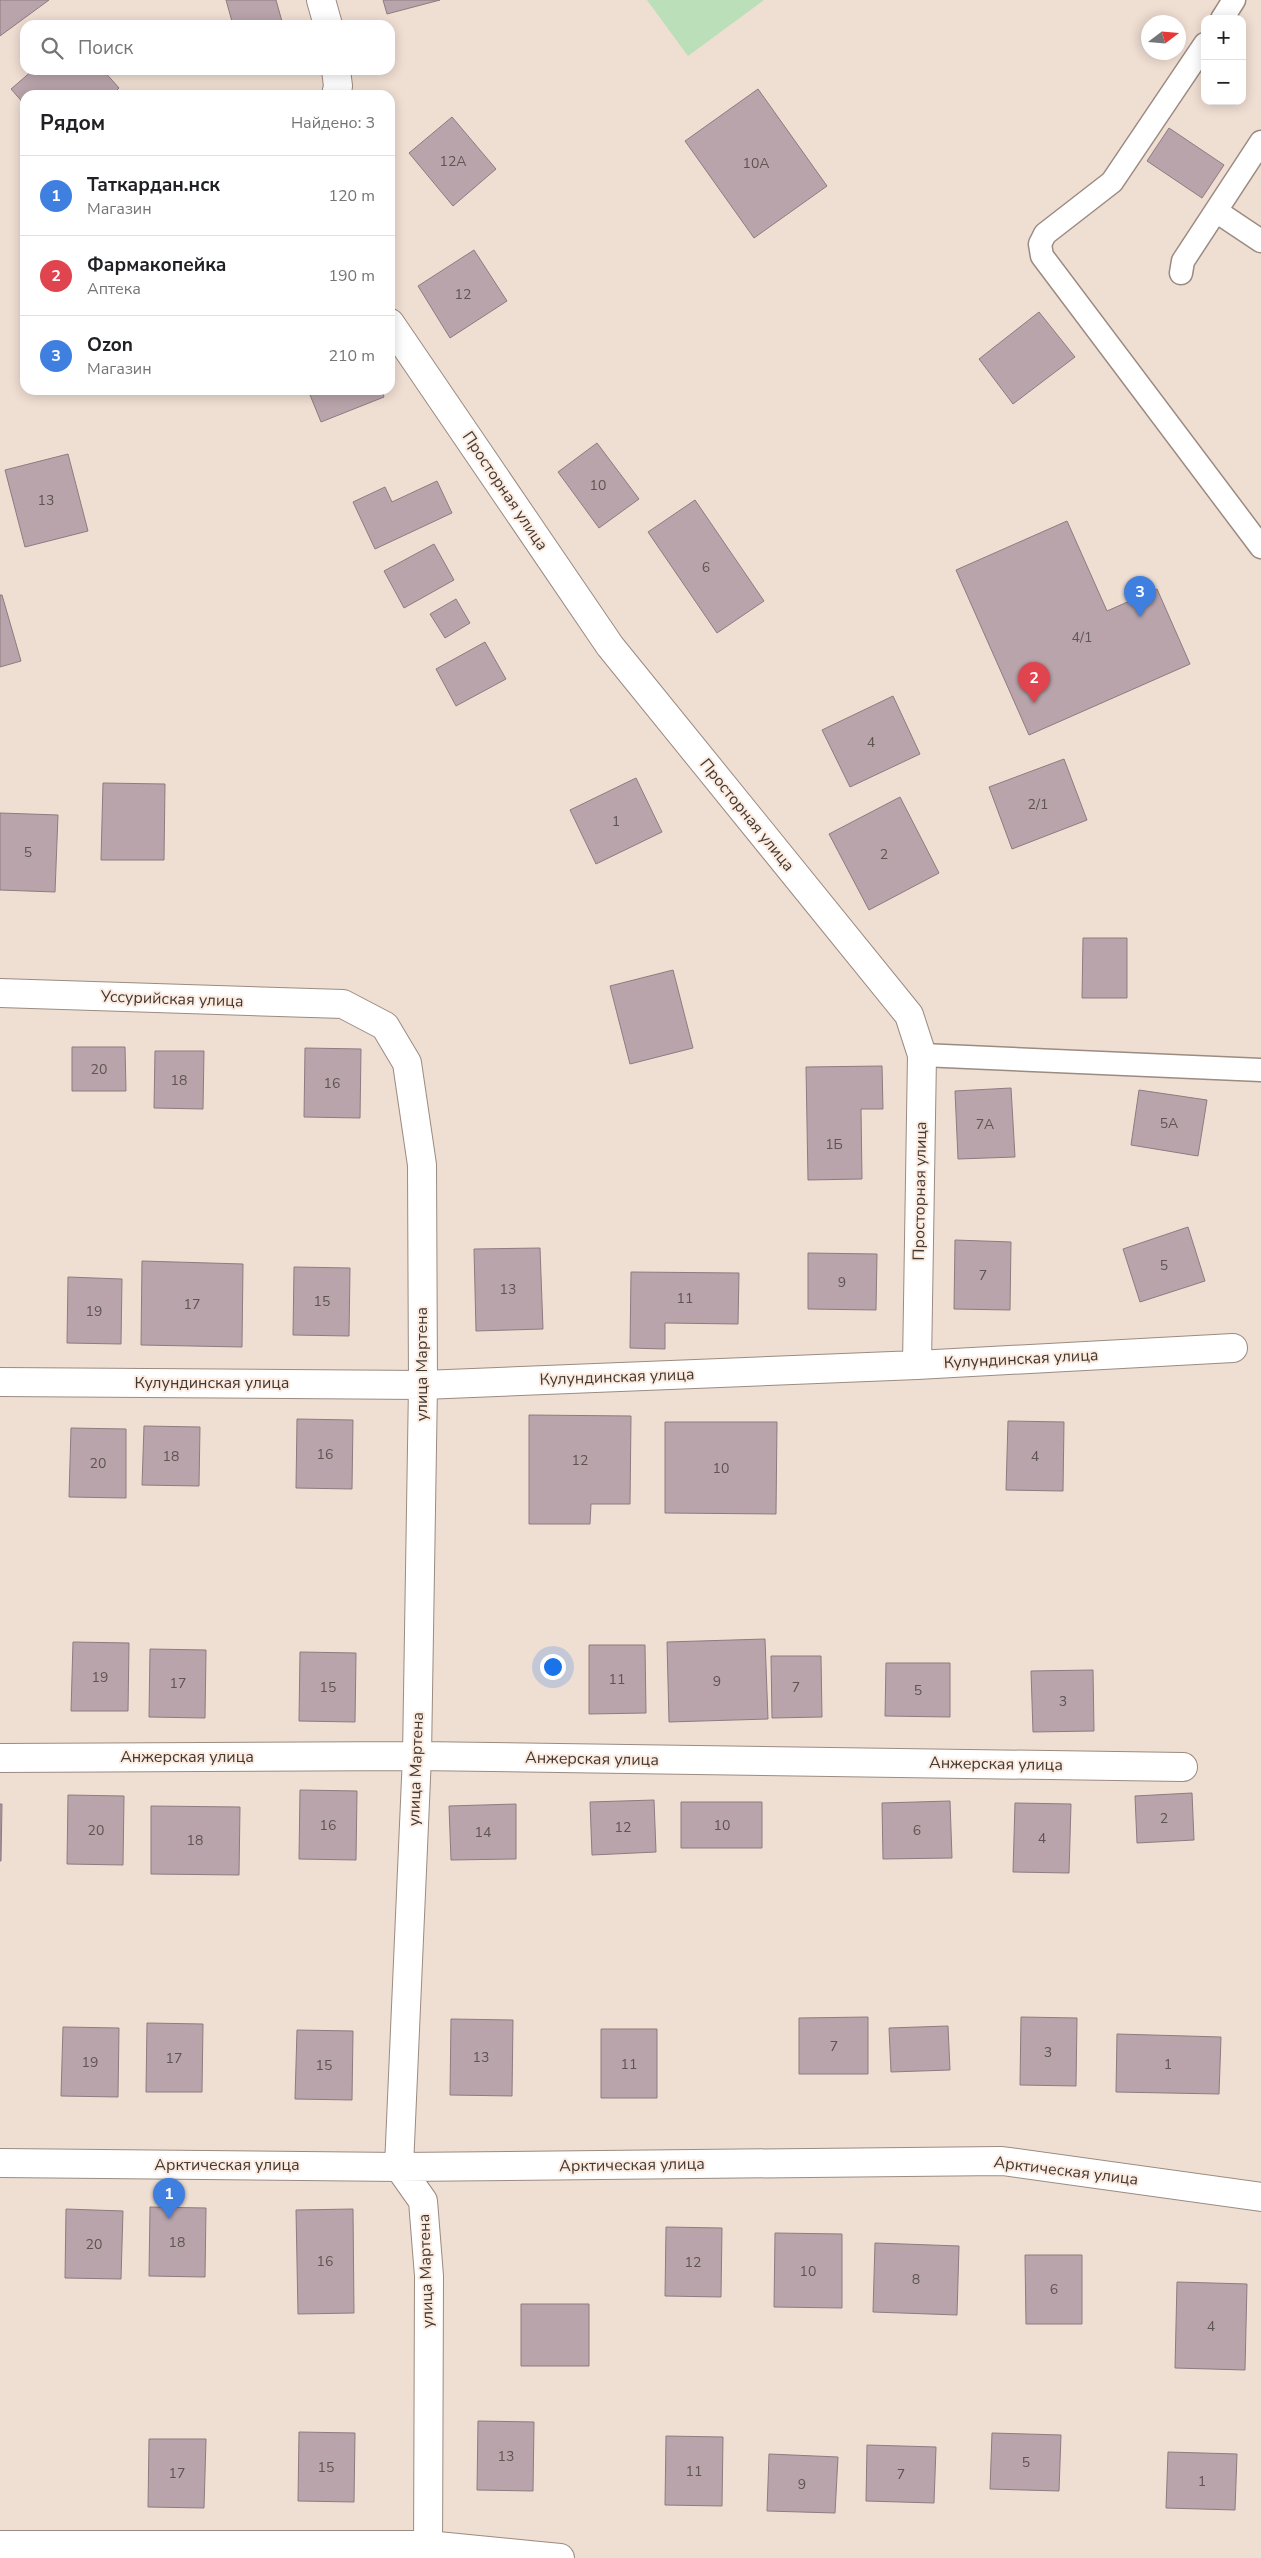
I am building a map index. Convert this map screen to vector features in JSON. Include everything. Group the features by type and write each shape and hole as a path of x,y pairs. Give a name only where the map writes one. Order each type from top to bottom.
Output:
{"street":[{"path":"322,0 327,20"},
{"path":"337,75 337,90"},
{"name":"Просторная улица","path":"395,330 610,646 909,1015 922,1055 917,1365"},
{"name":"Уссурийская улица","path":"0,994 343,1004"},
{"name":"улица Мартена","path":"343,1004 386,1026 407,1064 422,1165 423,1385 417,1756 399,2167 423,2201 429,2276 428,2552"},
{"name":"Кулундинская улица","path":"0,1382 423,1385 917,1365 1233,1348"},
{"name":"Анжерская улица","path":"0,1758 417,1756 1183,1767"},
{"name":"Арктическая улица","path":"0,2163 399,2167 1002,2161 1261,2197"},
{"path":"0,2545 428,2552 560,2558"}],"lane":[{"path":"1225,15 1234,0"},
{"path":"1201,50 1112,182 1045,234 1040,244 1042,256 1261,547"},
{"path":"1181,273 1183,261 1261,142"},
{"path":"1216,211 1261,241"},
{"path":"922,1055 1261,1070"}],"green space":[{"path":"647,0 764,0 688,56"}],"building":[{"path":"0,0 49,0 20,20 0,36"},
{"path":"226,0 276,0 282,20 232,20"},
{"path":"383,0 440,0 387,14"},
{"path":"27,75 107,75 119,88 117,90 20,90 20,99 11,89"},
{"path":"758,89 827,186 754,238 685,141"},
{"path":"452,117 496,169 453,206 409,153"},
{"path":"1169,128 1224,165 1202,198 1147,161"},
{"path":"474,250 507,301 450,338 418,286"},
{"path":"1039,312 1075,357 1013,404 979,359"},
{"path":"310,395 383,395 384,397 321,422"},
{"path":"597,443 639,499 599,528 558,472"},
{"path":"68,454 88,531 25,547 5,470"},
{"path":"437,481 452,513 375,549 353,502 385,487 392,502"},
{"path":"695,500 764,601 717,633 648,532"},
{"path":"1067,521 1107,611 1157,589 1190,664 1029,735 956,570"},
{"path":"434,544 454,580 404,608 384,571"},
{"path":"0,595 2,595 21,661 0,667"},
{"path":"456,599 470,623 445,638 430,614"},
{"path":"485,642 506,679 456,706 436,669"},
{"path":"893,696 920,754 850,787 822,730"},
{"path":"1064,759 1087,820 1012,849 989,787"},
{"path":"636,778 662,832 596,864 570,810"},
{"path":"103,783 165,784 164,860 101,860"},
{"path":"900,797 939,873 869,910 829,834"},
{"path":"0,813 58,815 55,892 0,890"},
{"path":"1083,938 1127,938 1127,998 1082,998"},
{"path":"673,970 693,1048 630,1064 610,986"},
{"path":"72,1047 125,1047 126,1091 72,1091"},
{"path":"305,1048 361,1049 360,1118 304,1117"},
{"path":"155,1051 204,1051 203,1109 154,1108"},
{"path":"882,1066 883,1109 861,1109 862,1179 808,1180 806,1067"},
{"path":"1011,1088 1015,1157 958,1159 955,1091"},
{"path":"1139,1090 1207,1100 1198,1156 1131,1145"},
{"path":"1188,1227 1205,1281 1140,1302 1123,1249"},
{"path":"955,1240 1011,1242 1010,1310 954,1309"},
{"path":"540,1248 543,1329 476,1331 474,1249"},
{"path":"808,1253 877,1254 876,1310 808,1309"},
{"path":"142,1261 243,1264 242,1347 141,1345"},
{"path":"294,1267 350,1268 349,1336 293,1335"},
{"path":"631,1272 739,1273 738,1324 665,1323 665,1349 630,1348"},
{"path":"68,1277 122,1279 121,1344 67,1343"},
{"path":"529,1415 631,1416 630,1504 591,1504 590,1524 529,1524"},
{"path":"297,1419 353,1420 352,1489 296,1488"},
{"path":"1008,1421 1064,1422 1063,1491 1006,1490"},
{"path":"665,1422 777,1422 776,1514 665,1513"},
{"path":"144,1426 200,1427 199,1486 142,1485"},
{"path":"71,1428 126,1429 126,1498 69,1497"},
{"path":"765,1639 768,1719 669,1722 667,1642"},
{"path":"73,1642 129,1643 128,1711 71,1711"},
{"path":"589,1645 645,1645 646,1713 589,1714"},
{"path":"150,1649 206,1650 205,1718 149,1717"},
{"path":"300,1652 356,1653 355,1722 299,1721"},
{"path":"771,1656 821,1656 822,1717 772,1718"},
{"path":"886,1663 950,1663 950,1717 885,1716"},
{"path":"1093,1670 1094,1731 1033,1732 1031,1671"},
{"path":"300,1790 357,1791 356,1860 299,1859"},
{"path":"1192,1793 1194,1840 1137,1843 1135,1796"},
{"path":"68,1795 124,1796 123,1865 67,1864"},
{"path":"654,1800 656,1852 592,1855 590,1802"},
{"path":"950,1801 952,1858 883,1859 882,1803"},
{"path":"681,1802 762,1802 762,1848 681,1848"},
{"path":"1015,1803 1071,1804 1069,1873 1013,1872"},
{"path":"0,1804 2,1804 1,1861 0,1861"},
{"path":"516,1804 516,1859 451,1860 449,1806"},
{"path":"151,1806 240,1807 239,1875 151,1874"},
{"path":"868,2017 868,2074 799,2074 799,2018"},
{"path":"1021,2017 1077,2018 1076,2086 1020,2085"},
{"path":"451,2019 513,2020 512,2096 450,2095"},
{"path":"147,2023 203,2024 202,2092 146,2092"},
{"path":"948,2026 950,2070 891,2072 889,2028"},
{"path":"63,2027 119,2028 118,2097 61,2096"},
{"path":"601,2029 657,2029 657,2098 601,2098"},
{"path":"297,2030 353,2031 352,2100 295,2099"},
{"path":"1117,2034 1221,2037 1219,2094 1116,2092"},
{"path":"150,2207 206,2208 205,2277 149,2276"},
{"path":"66,2209 123,2211 121,2279 65,2278"},
{"path":"353,2209 354,2313 298,2314 296,2210"},
{"path":"666,2227 722,2228 721,2297 665,2296"},
{"path":"775,2233 842,2234 842,2308 774,2307"},
{"path":"875,2243 959,2246 957,2315 873,2312"},
{"path":"1025,2255 1082,2255 1082,2324 1026,2324"},
{"path":"1177,2282 1247,2284 1245,2370 1175,2368"},
{"path":"521,2304 589,2304 589,2366 521,2366"},
{"path":"478,2421 534,2422 533,2491 477,2490"},
{"path":"299,2432 355,2433 354,2502 298,2501"},
{"path":"992,2433 1061,2435 1059,2491 990,2489"},
{"path":"666,2436 723,2437 722,2506 665,2505"},
{"path":"149,2439 206,2439 204,2508 148,2507"},
{"path":"867,2445 936,2447 934,2503 866,2501"},
{"path":"1168,2452 1237,2454 1235,2510 1166,2508"},
{"path":"769,2454 838,2457 835,2513 767,2511"}],"place":[{"name":"Ozon","path":"1140,617"},
{"name":"Фармакопейка","path":"1034,703"},
{"name":"Таткардан.нск","path":"169,2219"}]}
